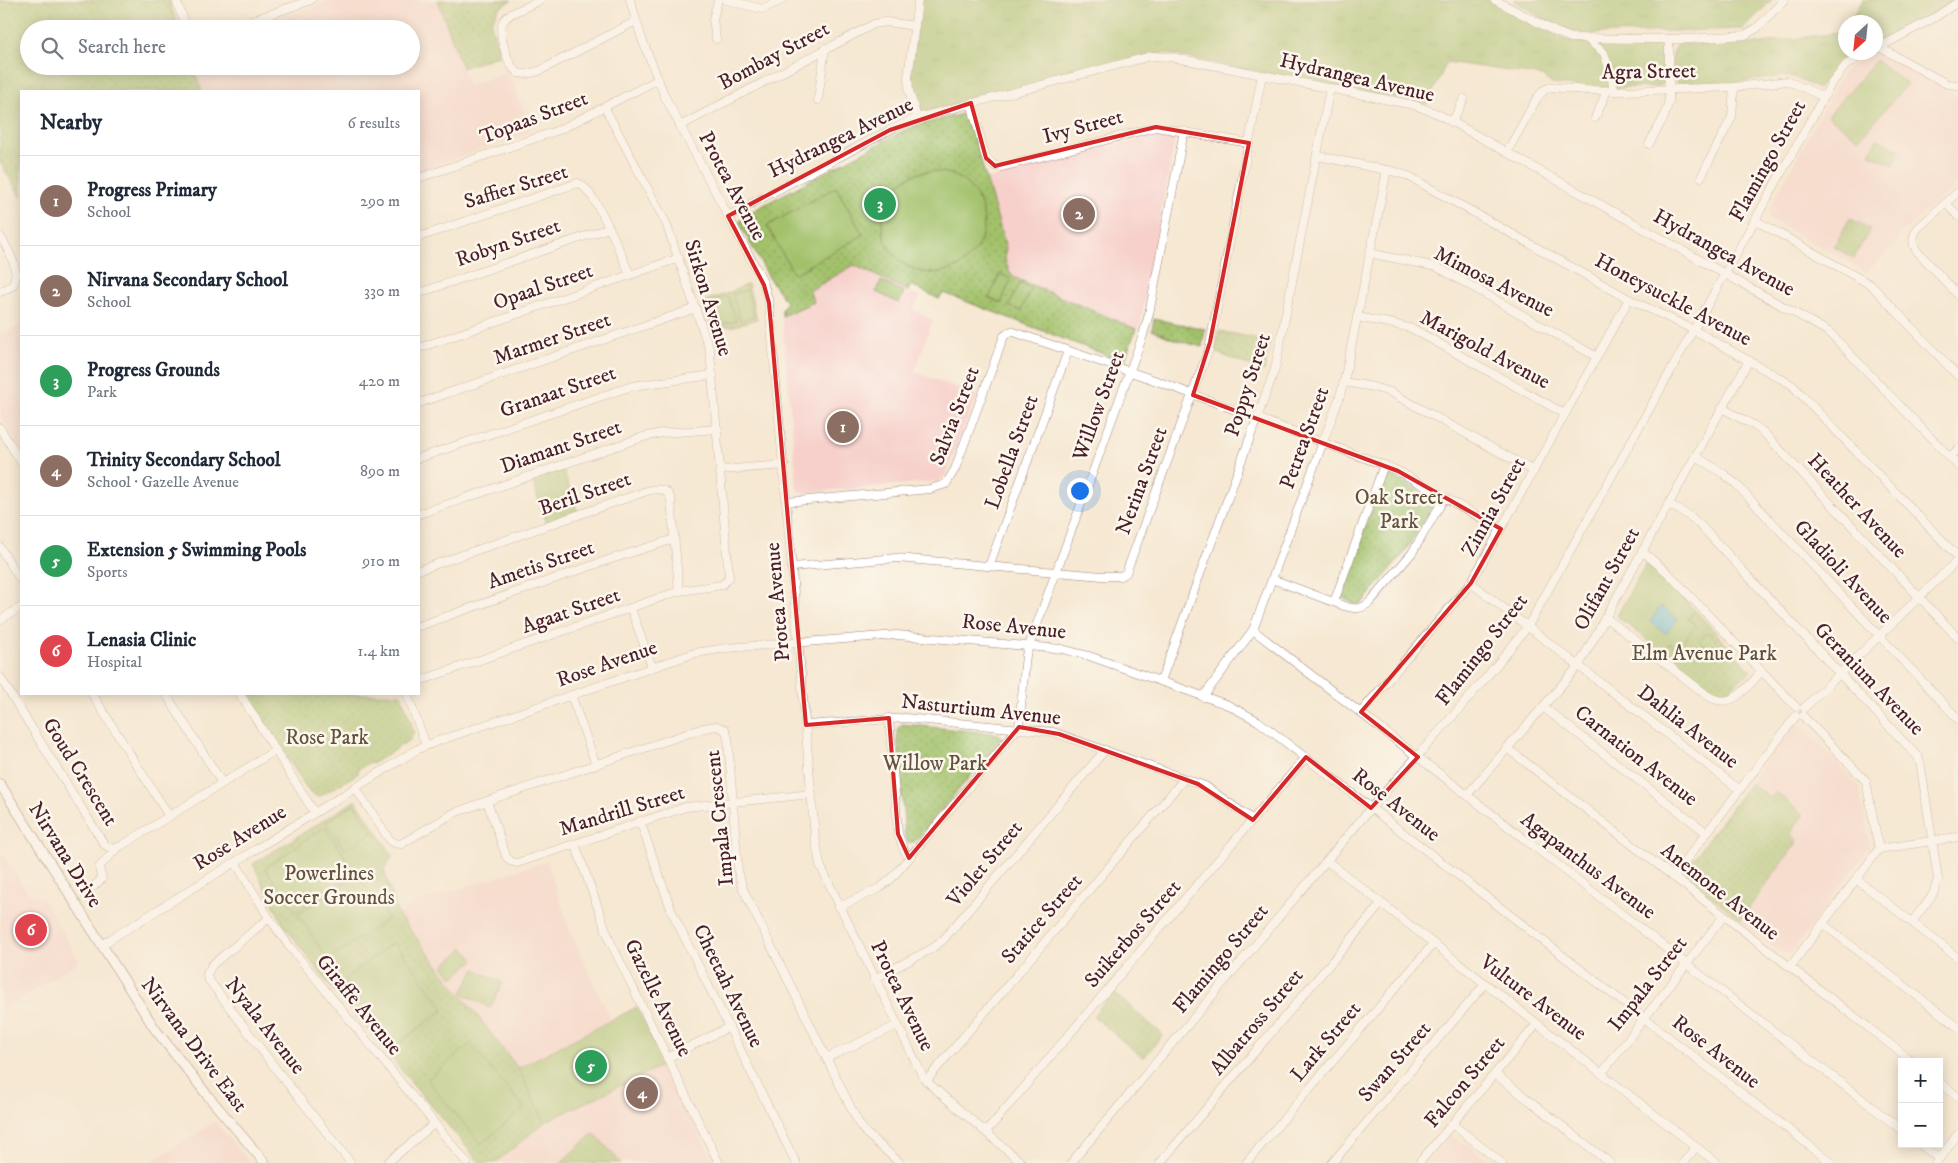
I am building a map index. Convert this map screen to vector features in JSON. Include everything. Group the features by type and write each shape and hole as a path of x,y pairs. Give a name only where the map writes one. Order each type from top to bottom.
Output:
{"main road":[{"name":"Nirvana Drive","path":"0,784 101,945"},
{"name":"Nirvana Drive East","path":"101,945 155,1029 265,1163"}],"street":[{"path":"176,0 184,20"},
{"path":"254,20 311,0"},
{"path":"541,0 508,15 501,24 500,32 507,55 513,68 518,73 526,74 538,71 636,21"},
{"name":"Protea Avenue","path":"630,0 658,80 680,126 762,279 769,303 818,859 826,880 874,979 926,1081 1022,1163"},
{"path":"716,39 713,19 718,0"},
{"path":"726,0 762,9 782,0"},
{"path":"917,118 908,85 918,0"},
{"path":"1495,0 1565,36 1587,39 1669,39 1746,35 1757,28 1784,0"},
{"path":"1883,45 1934,18 1958,2"},
{"name":"Bombay Street","path":"680,126 825,48 874,24 886,22 915,26"},
{"path":"1587,39 1604,54 1611,74 1611,91 1595,118"},
{"path":"1604,54 1616,39"},
{"path":"1649,144 1666,112 1669,89 1669,39"},
{"path":"818,100 825,48"},
{"path":"1883,51 1947,84 1958,85"},
{"name":"Hydrangea Avenue","path":"728,216 890,130 917,118 1151,56 1171,57 1330,88 1422,107 1507,152 1835,336 1958,466"},
{"name":"Flamingo Street","path":"1071,1163 1371,808 1418,757 1528,626 1824,97 1843,68 1856,60"},
{"name":"Nerina Street","path":"792,567 897,558 1117,576 1126,572 1210,342 1262,75"},
{"name":"Topaas Street","path":"420,178 559,130 658,80"},
{"name":"Agra Street","path":"1507,152 1532,105 1544,90 1555,87 1611,91 1734,87 1788,81 1824,97"},
{"path":"1701,177 1732,117 1734,87"},
{"name":"Poppy Street","path":"1161,681 1278,359 1330,88"},
{"path":"1452,122 1464,99"},
{"name":"Ivy Street","path":"971,103 986,158 995,166 1018,163 1150,128 1162,127 1249,143"},
{"name":"Sirkon Avenue","path":"605,108 661,212 679,258 710,351 730,574"},
{"name":"Willow Street","path":"1019,727 1026,655 1130,372 1149,314 1184,131"},
{"name":"Honeysuckle Avenue","path":"1318,156 1387,170 1415,180 1629,299 1694,330 1749,360 1796,388 1958,559"},
{"name":"Petrea Street","path":"1203,697 1253,630 1344,382 1387,170"},
{"name":"Saffier Street","path":"420,237 575,183 581,184 587,189 609,228 630,275"},
{"path":"1958,192 1915,232 1914,246 1920,255 1958,295"},
{"path":"1946,203 1958,216"},
{"path":"1756,220 1871,285 1958,376"},
{"name":"Robyn Street","path":"420,293 609,228"},
{"path":"0,236 9,251 16,270 16,277 12,286 0,292"},
{"name":"Mimosa Avenue","path":"1369,253 1437,267 1597,357"},
{"name":"Opaal Street","path":"420,348 679,258"},
{"name":"Zinnia Street","path":"1361,712 1471,583 1629,299"},
{"name":"Marmer Street","path":"420,403 696,308"},
{"name":"Marigold Avenue","path":"1357,317 1413,329 1565,414"},
{"name":"Salvia Street","path":"786,502 930,489 946,484 955,469 1004,336 1009,332 1017,333 1068,351"},
{"path":"1068,351 1257,418 1384,466 1445,497 1501,529"},
{"name":"Lobella Street","path":"989,566 1068,351"},
{"name":"Olifant Street","path":"1467,795 1579,664 1749,360"},
{"name":"Granaat Street","path":"420,458 632,386 713,375"},
{"path":"1344,382 1373,386 1390,392 1534,471"},
{"name":"Heather Avenue","path":"1722,408 1759,429 1958,638"},
{"path":"0,428 20,460"},
{"name":"Diamant Street","path":"420,514 643,437 662,433 718,429"},
{"path":"1950,457 1958,449"},
{"name":"Gladioli Avenue","path":"1696,456 1730,478 1958,719"},
{"path":"721,470 784,465"},
{"path":"1334,602 1384,466"},
{"name":"Beril Street","path":"420,570 655,489 661,489 670,496 679,591"},
{"path":"1272,579 1334,602 1359,609 1370,602 1412,553 1445,497"},
{"name":"Geranium Avenue","path":"1669,504 1691,517 1701,526 1918,757 1938,871 1937,884 1933,894 1912,922"},
{"name":"Ametis Street","path":"420,626 674,539"},
{"path":"0,547 20,579"},
{"path":"1642,551 1668,573 1866,781 1878,849"},
{"path":"1673,877 1800,712 1958,559"},
{"name":"Agaat Street","path":"420,681 679,591 722,585 730,574"},
{"name":"Dahlia Avenue","path":"1471,583 1579,664 1740,790"},
{"path":"0,620 20,608"},
{"path":"631,609 652,667"},
{"path":"1605,618 1708,696 1718,701 1728,702 1734,699 1761,672"},
{"name":"Agapanthus Avenue","path":"1253,630 1898,1127"},
{"name":"Rose Avenue","path":"101,945 314,812 426,745 704,651 883,635 908,635 1074,651 1161,681 1252,716 1832,1163"},
{"name":"Goud Crescent","path":"0,677 104,844 108,847 117,848 276,750"},
{"path":"93,695 169,816"},
{"path":"167,695 222,783"},
{"path":"241,695 314,812"},
{"path":"407,695 426,745"},
{"path":"571,695 596,764"},
{"name":"Carnation Avenue","path":"1543,707 1707,833"},
{"path":"889,718 898,834 909,858"},
{"name":"Nasturtium Avenue","path":"806,725 889,718 913,718 1019,727 1059,734 1210,789 1253,820"},
{"name":"Impala Crescent","path":"355,787 389,839 398,845 405,843 454,813 487,801 704,728 719,727 726,731 738,871 743,889 863,1129 898,1162"},
{"path":"840,907 880,888 893,877 1019,727"},
{"name":"Anemone Avenue","path":"1507,748 1908,1058"},
{"name":"Violet Street","path":"874,979 933,948 943,940 1105,750"},
{"name":"Suikerbos Street","path":"986,1132 1306,757"},
{"name":"Statice Street","path":"926,1081 1184,779"},
{"name":"Mandrill Street","path":"487,801 503,850 510,861 521,862 686,807 812,794"},
{"name":"Cheetah Avenue","path":"640,821 672,912 796,1163"},
{"path":"1790,967 1878,849 1958,837"},
{"name":"Gazelle Avenue","path":"575,844 610,941 719,1163"},
{"path":"94,886 102,879 100,866 117,848"},
{"name":"Vulture Avenue","path":"1327,861 1717,1163"},
{"name":"Giraffe Avenue","path":"235,862 269,918 290,947 467,1163"},
{"path":"1856,879 1957,956"},
{"name":"Albatross Street","path":"1160,1163 1381,904"},
{"name":"Impala Street","path":"1602,1073 1723,916"},
{"name":"Nyala Avenue","path":"269,918 212,965 207,974 208,979 276,1069 351,1163"},
{"path":"1823,924 1958,1027"},
{"name":"Lark Street","path":"1246,1163 1433,944"},
{"name":"Swan Street","path":"1332,1163 1485,984"},
{"name":"Falcon Street","path":"1419,1163 1537,1024"},
{"path":"826,1058 898,1025"},
{"path":"667,1058 729,1027"},
{"path":"1495,1074 1610,1163"},
{"path":"1943,1085 1958,1096"},
{"path":"387,1163 434,1124"},
{"path":"1452,1124 1502,1163"},
{"path":"1924,1148 1937,1161 1958,1134"},
{"path":"1683,1163 1696,1147"}],"highlighted area":[{"path":"971,103 986,158 995,166 1156,127 1249,143 1210,342 1193,395 1398,471 1501,529 1471,583 1361,712 1418,757 1371,808 1306,757 1253,820 1198,784 1059,734 1019,727 909,858 898,834 889,718 806,725 769,303 764,285 728,216 890,130"}],"shaded area":[{"path":"332,0 438,0 468,86 506,72 510,82 513,82 531,132 420,171 420,90 202,90 196,75 420,75 420,20 275,20"},
{"path":"1883,54 1958,97 1958,182 1898,236 1897,242 1866,272 1770,219 1768,211 1843,73 1850,66 1861,60 1883,60"},
{"path":"1158,134 1175,139 1139,330 1013,277 1007,268 1004,251 1006,248 987,179"},
{"path":"854,265 920,297 913,310 933,320 909,388 915,372 977,395 945,476 939,481 802,493 797,489 782,316 814,303 809,291"},
{"path":"20,326 20,448 0,416 0,333"},
{"path":"1793,725 1802,726 1859,785 1870,847 1791,953 1781,953 1686,876 1686,869"},
{"path":"2,853 27,892 43,899 80,961 0,1011 0,854"},
{"path":"547,861 570,931 611,1020 518,1068 398,914 420,901"},
{"path":"665,1064 714,1163 495,1163 545,1122"},
{"path":"215,1122 250,1163 149,1163"},
{"path":"1450,1135 1462,1144 1468,1145 1492,1163 1427,1163"}],"green space":[{"path":"0,0 169,0 176,20 20,20 20,75 196,75 202,90 20,90 20,195 0,162"},
{"path":"438,0 512,0 499,8 491,24 500,55 462,68"},
{"path":"920,0 1488,0 1563,39 1580,42 1656,43 1663,55 1665,81 1659,87 1595,88 1552,84 1542,76 1447,62 1427,104 1164,53 925,112 917,108 910,82"},
{"path":"1513,0 1772,0 1743,29 1586,34 1557,26"},
{"path":"1863,0 1954,0 1883,40 1883,15 1853,15"},
{"path":"1838,33 1838,60 1843,60 1818,89 1794,77 1779,76 1727,84 1678,84 1675,80 1672,70 1672,58 1678,44 1755,44"},
{"path":"1876,60 1907,84 1859,139 1828,116"},
{"path":"962,114 969,119 1006,248 1005,259 1007,267 1011,274 1013,277 1136,329 1124,362 944,293 939,299 911,285 908,291 854,265 809,291 814,302 782,316 782,310 786,302 771,281 739,223 743,216 899,133 915,126"},
{"path":"1877,139 1900,150 1894,165 1870,154"},
{"path":"933,171 943,172 962,179 976,193 983,212 983,232 976,251 962,265 943,272 933,273 923,272 904,265 890,251 883,232 882,222 883,212 890,193 904,179 923,172"},
{"path":"836,187 863,235 794,274 767,226"},
{"path":"1850,218 1870,229 1854,258 1834,247"},
{"path":"1000,274 1011,279 1001,303 989,298"},
{"path":"881,281 904,292 899,303 876,292"},
{"path":"1020,283 1031,288 1021,311 1009,306"},
{"path":"748,284 757,319 735,326 712,328 704,301"},
{"path":"747,290 754,317 740,320 733,294"},
{"path":"728,296 736,321 713,326 707,303"},
{"path":"1154,319 1205,329 1202,347 1176,340 1152,330"},
{"path":"1219,331 1270,341 1264,371 1214,352"},
{"path":"563,469 578,513 546,523 532,480"},
{"name":"Oak Street Park","path":"1386,473 1437,500 1402,556 1363,602 1356,605 1342,596 1374,501"},
{"path":"1645,565 1649,565 1695,610 1688,619 1696,625 1678,649 1670,643 1663,652 1618,617"},
{"name":"Elm Avenue Park","path":"1695,610 1751,671 1721,696 1663,652 1670,643 1679,649 1688,620"},
{"path":"1708,632 1726,650 1716,658 1699,640"},
{"name":"Rose Park","path":"247,695 401,695 414,731 410,740 372,764 370,762 357,770 359,773 319,797 310,793"},
{"name":"Willow Park","path":"902,724 999,734 1002,739 914,842 908,842 905,837 897,729"},
{"path":"1750,783 1770,799 1776,792 1803,815 1790,834 1798,841 1740,920 1686,876 1686,869"},
{"name":"Powerlines Soccer Grounds","path":"356,800 393,856 384,870 398,914 518,1068 545,1122 495,1163 480,1163 329,985 283,924 253,864"},
{"path":"354,804 373,832 345,850 326,822"},
{"path":"325,827 355,872 296,912 265,868"},
{"path":"357,874 388,919 328,959 298,915"},
{"path":"394,942 444,1009 395,1046 345,979"},
{"path":"464,948 474,960 453,978 443,966"},
{"path":"475,969 503,983 490,1008 462,993"},
{"path":"1113,992 1163,1035 1143,1058 1093,1016"},
{"path":"637,1007 665,1064 545,1122 518,1068"},
{"path":"470,1044 524,1108 481,1144 427,1080"},
{"path":"594,1133 621,1163 560,1163"}],"water":[{"path":"1661,606 1678,619 1666,634 1650,621"},
{"path":"600,1052 605,1064 587,1073 581,1061"}],"place":[{"name":"Progress Grounds","path":"880,204"},
{"name":"Nirvana Secondary School","path":"1079,214"},
{"name":"Progress Primary","path":"843,427"},
{"name":"Lenasia Clinic","path":"31,930"},
{"name":"Extension 5 Swimming Pools","path":"591,1066"},
{"name":"Trinity Secondary School","path":"642,1093"}]}
